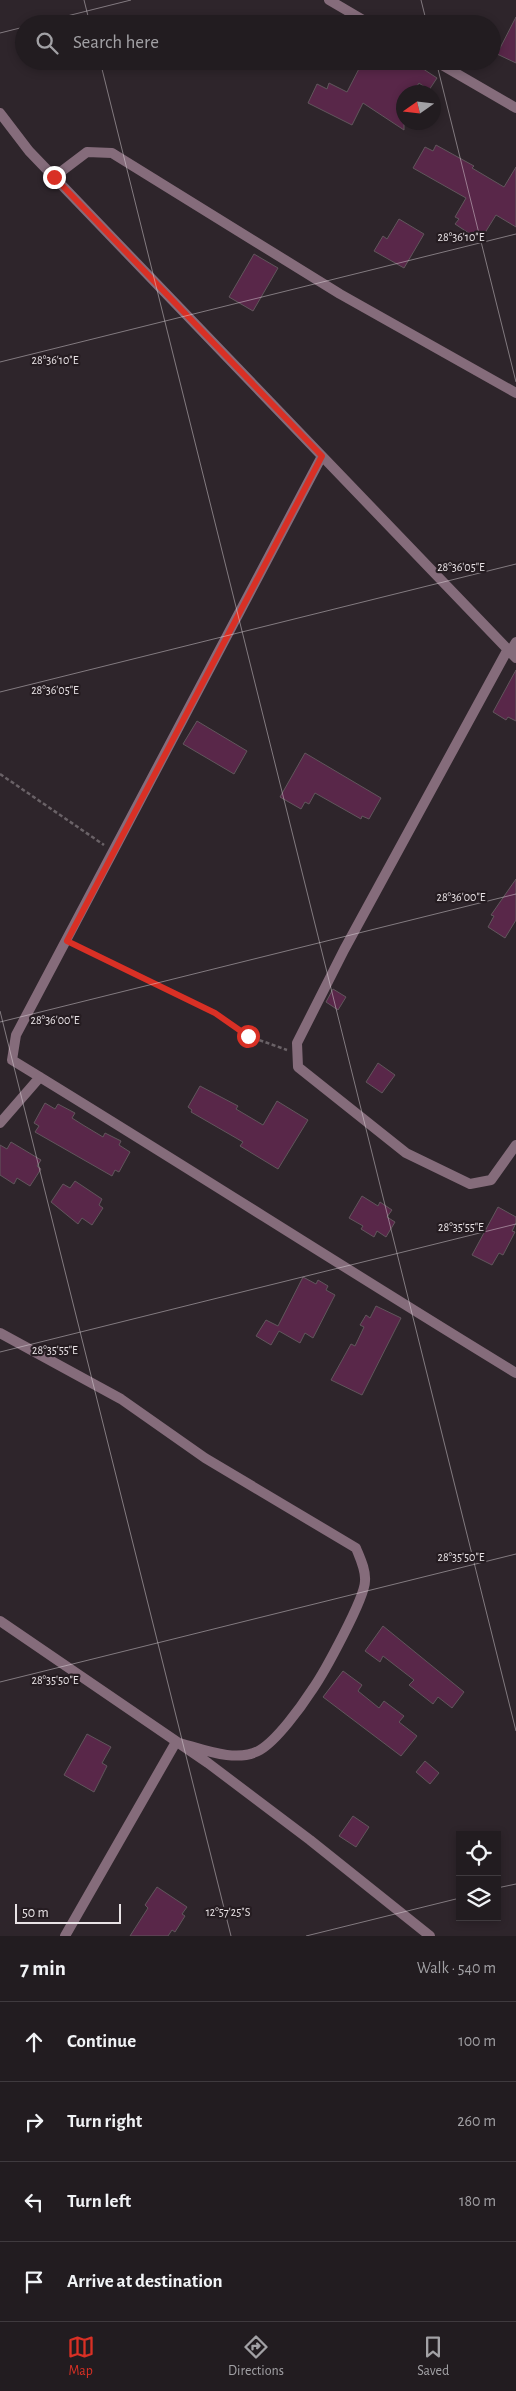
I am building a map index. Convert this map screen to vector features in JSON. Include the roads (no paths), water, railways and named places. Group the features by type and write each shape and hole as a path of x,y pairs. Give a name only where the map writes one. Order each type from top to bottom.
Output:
{"street":[{"path":"329,0 355,15"},
{"path":"451,70 516,108"},
{"path":"0,113 29,151 511,653"},
{"path":"54,177 87,152 112,153 340,294 516,393"},
{"path":"322,456 16,1035 12,1060 170,1155 312,1248 516,1373"},
{"path":"516,642 340,958 297,1043 298,1067 406,1153 470,1184 491,1180 516,1145"},
{"path":"0,1123 40,1077"},
{"path":"0,1333 121,1399 205,1458 356,1548 365,1581 359,1603 312,1690 275,1737 260,1750 243,1756 217,1753 176,1742"},
{"path":"0,1621 208,1763 302,1834 430,1936"},
{"path":"69,1934 176,1742"}]}
